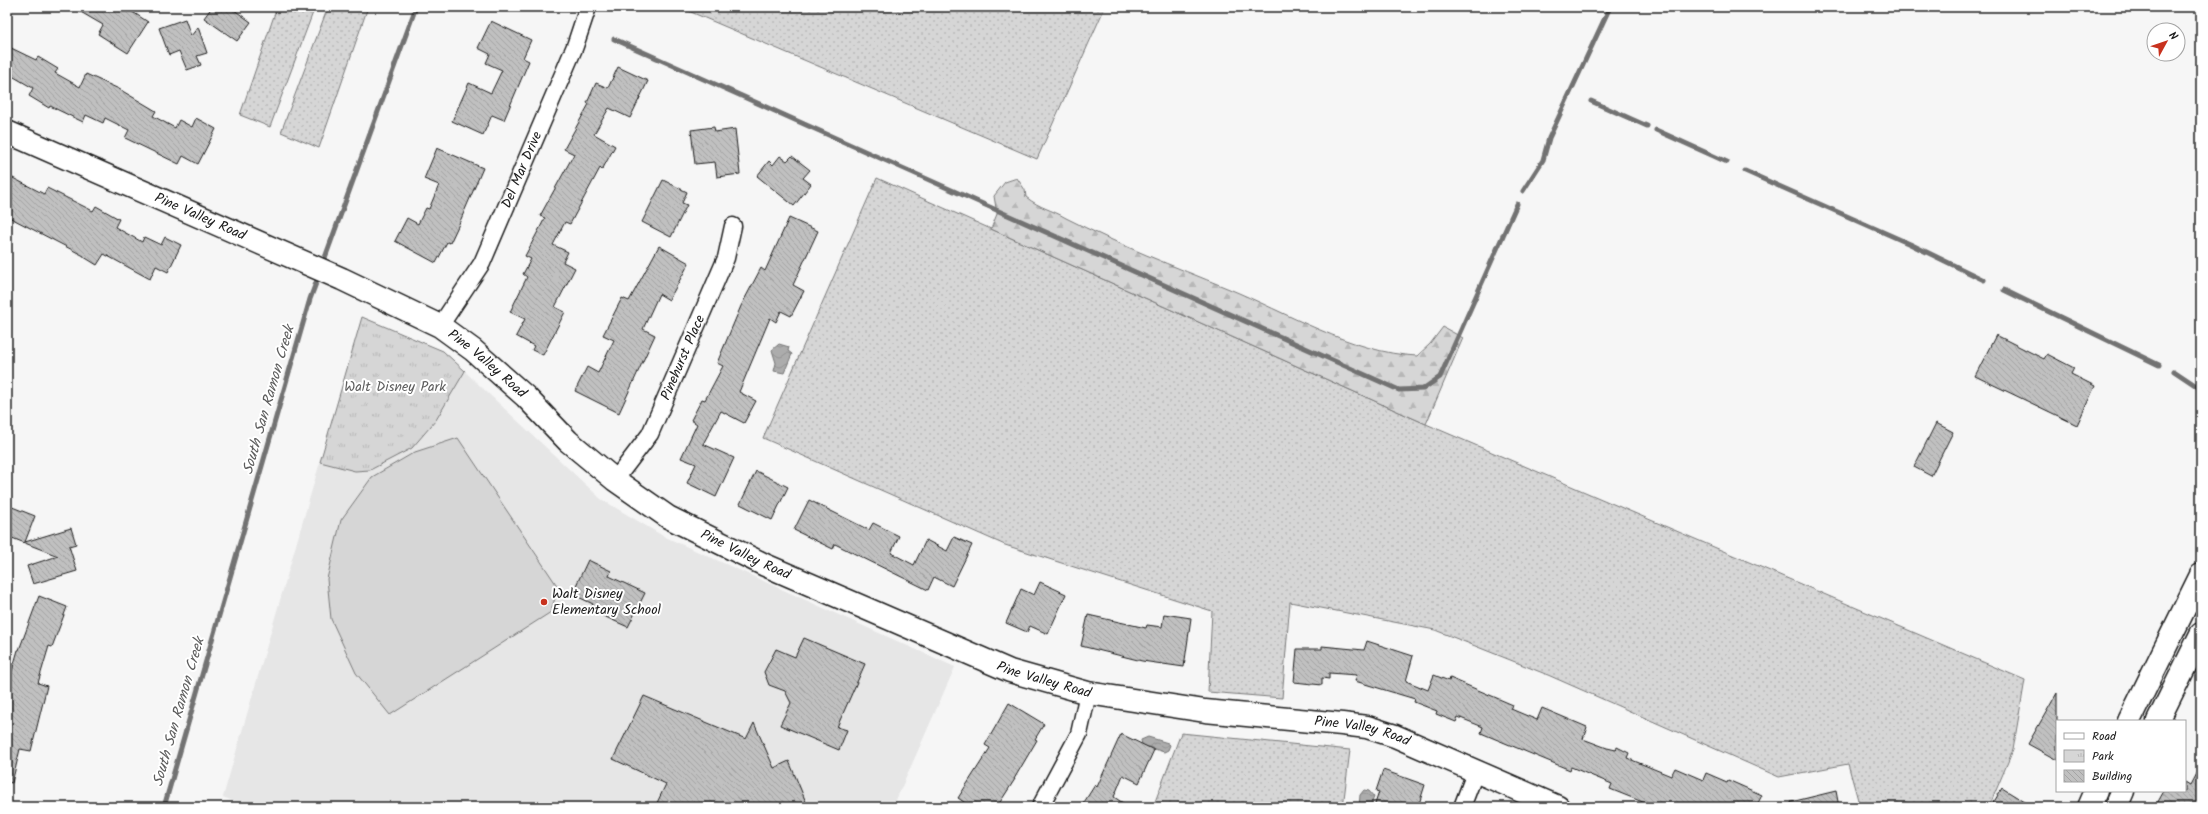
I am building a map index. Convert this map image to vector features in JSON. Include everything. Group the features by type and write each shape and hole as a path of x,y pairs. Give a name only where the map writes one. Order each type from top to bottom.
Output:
{"street":[{"name":"Del Mar Drive","path":"440,326 482,263 575,46 588,7"},
{"name":"Pine Valley Road","path":"7,132 342,279 440,326 473,350 526,396 568,441 615,480 668,518 766,565 1010,671 1088,693 1205,711 1367,727 1395,736 1475,773 1558,807"},
{"name":"Pinehurst Place","path":"615,480 650,434 726,258 733,226"},
{"path":"2129,720 2201,575"},
{"path":"2158,720 2201,634"},
{"path":"1040,807 1079,734 1088,693"},
{"path":"1462,807 1475,773"},
{"path":"2089,807 2096,792"},
{"path":"2116,807 2123,792"}],"shaded area":[{"name":"Walt Disney Elementary School","path":"362,317 443,351 601,499 663,536 955,667 893,807 247,807 223,797"}],"green space":[{"path":"277,7 315,7 270,127 240,115"},
{"path":"328,7 368,7 319,148 281,132"},
{"path":"679,7 1105,7 1037,159"},
{"path":"877,178 1426,424 2025,680 2013,750 1989,807 1860,807 1848,764 1779,777 1548,675 1435,630 1290,602 1282,698 1208,692 1212,611 1005,545 763,438"},
{"path":"1017,178 1025,190 1026,197 1041,207 1126,246 1344,339 1393,353 1417,356 1430,344 1443,327 1463,338 1426,424 991,229 997,214 994,196 1005,182"},
{"name":"Walt Disney Park","path":"362,317 443,351 465,371 436,420 412,448 370,470 355,471 320,462"},
{"path":"458,438 558,587 551,612 390,715 356,673 331,619 327,579 341,520 372,477 415,452"},
{"path":"1181,733 1350,750 1343,807 1153,807"}],"water":[{"path":"779,344 789,347 788,351 792,354 784,373 774,371 776,363 772,350"},
{"path":"1148,737 1168,743 1170,745 1168,750 1164,752 1142,745 1141,740"},
{"path":"1364,790 1369,791 1374,797 1370,807 1359,807 1360,795"}],"building":[{"path":"72,7 125,7 148,22 128,53 98,34 103,25"},
{"path":"212,7 230,7 251,22 237,41 204,18"},
{"path":"185,19 191,36 198,27 207,53 197,56 201,65 187,70 179,51 169,55 159,28"},
{"path":"491,21 531,40 523,58 529,61 504,120 492,115 483,135 452,121 469,83 491,93 502,70 486,63 490,54 478,48"},
{"path":"7,46 36,60 38,57 58,69 55,73 80,87 86,74 119,89 156,111 153,116 175,128 179,120 192,127 196,118 216,129 198,164 183,156 179,164 125,138 129,130 105,118 103,123 86,115 83,122 50,106 49,108 29,96 33,88 7,73"},
{"path":"618,67 648,81 630,118 609,108 594,134 615,146 602,170 600,168 570,224 565,222 553,245 568,252 563,262 575,268 555,307 565,312 543,355 532,350 534,346 516,336 525,319 510,312 527,277 523,274 531,259 525,256 545,218 540,216 574,154 564,149 589,104 587,103 596,83 608,88"},
{"path":"714,127 715,132 735,129 740,174 717,177 715,162 695,164 691,130"},
{"path":"437,148 483,168 450,243 447,242 436,263 395,241 407,218 418,224 426,208 429,209 439,185 424,179"},
{"path":"780,156 787,161 792,156 810,170 803,178 811,184 794,206 757,176 769,161 773,165"},
{"path":"7,175 44,194 47,188 93,211 96,206 119,219 115,227 142,242 144,237 161,245 165,237 181,245 168,272 156,266 150,279 104,254 97,265 84,256 7,216"},
{"path":"663,180 687,192 682,203 687,205 671,237 642,222"},
{"path":"789,218 818,231 793,285 804,291 791,316 781,311 776,322 770,318 739,392 756,401 744,423 721,411 703,444 734,458 716,497 687,483 696,464 681,458 697,424 691,420 702,399 705,400 723,366 717,363 741,306 761,268 765,271"},
{"path":"659,246 689,263 669,300 659,294 643,329 655,335 619,413 575,391 587,367 598,373 614,340 603,335 622,298 629,301"},
{"path":"1996,335 2044,359 2047,354 2074,368 2071,374 2095,386 2077,425 1975,376"},
{"path":"1936,423 1953,432 1931,476 1914,467"},
{"path":"756,471 788,487 772,520 740,504"},
{"path":"809,500 869,530 873,523 899,536 891,553 914,565 926,540 947,551 954,537 972,545 952,586 934,577 928,590 835,544 833,549 794,530"},
{"path":"7,505 35,516 25,542 71,528 76,544 69,546 77,571 33,584 27,566 58,556 7,536"},
{"path":"588,560 611,571 609,576 645,593 628,627 590,610 593,604 572,594"},
{"path":"1040,582 1066,594 1048,634 1030,626 1027,632 1006,623 1021,589 1034,595"},
{"path":"39,596 67,607 52,647 49,646 38,683 47,686 31,751 20,749 12,783 7,782 7,688 18,650"},
{"path":"1164,614 1191,618 1184,667 1142,661 1081,646 1088,615 1146,628 1147,625 1162,627"},
{"path":"804,638 865,664 837,727 847,730 839,750 780,725 791,703 785,691 769,685 764,672 776,649 795,657"},
{"path":"1367,641 1413,656 1406,681 1428,690 1434,675 1449,681 1450,678 1513,705 1511,709 1537,720 1542,708 1587,727 1583,739 1607,748 1616,750 1617,747 1629,753 1627,758 1671,776 1675,768 1703,780 1706,773 1727,782 1728,780 1762,795 1756,807 1655,807 1610,789 1612,784 1571,767 1570,770 1481,733 1483,727 1458,717 1456,722 1436,714 1437,711 1414,702 1415,699 1355,681 1357,675 1329,673 1329,679 1322,678 1322,685 1294,682 1297,649 1322,649 1322,646 1364,650"},
{"path":"2057,693 2056,759 2028,744"},
{"path":"644,696 746,739 754,723 774,768 789,761 808,807 655,807 666,784 613,759"},
{"path":"1009,703 1044,724 1035,739 1037,740 1015,779 997,807 971,807 958,798 990,748 985,745"},
{"path":"1121,734 1154,750 1139,783 1123,775 1114,797 1129,807 1081,807 1095,785 1097,787"},
{"path":"2201,764 2201,801 2198,807 2155,807 2163,792 2186,792 2186,783 2190,785"},
{"path":"1383,770 1425,785 1418,807 1374,807 1379,792 1376,791"},
{"path":"2002,788 2033,807 1991,807"},
{"path":"1836,791 1839,807 1792,807 1791,802"}],"waterway":[{"name":"South San Ramon Creek","path":"322,266 416,7"},
{"path":"1523,191 1543,160 1549,138 1610,7"},
{"path":"614,39 1399,390 1423,389 1440,377 1517,204"},
{"path":"1591,101 1647,126"},
{"path":"1656,130 1727,162"},
{"path":"1745,171 1910,244 1984,280"},
{"name":"South San Ramon Creek","path":"164,807 310,299 319,275"},
{"path":"2004,290 2159,365"},
{"path":"2174,371 2201,389"}],"place":[{"name":"Walt Disney Elementary School","path":"544,602"}]}
